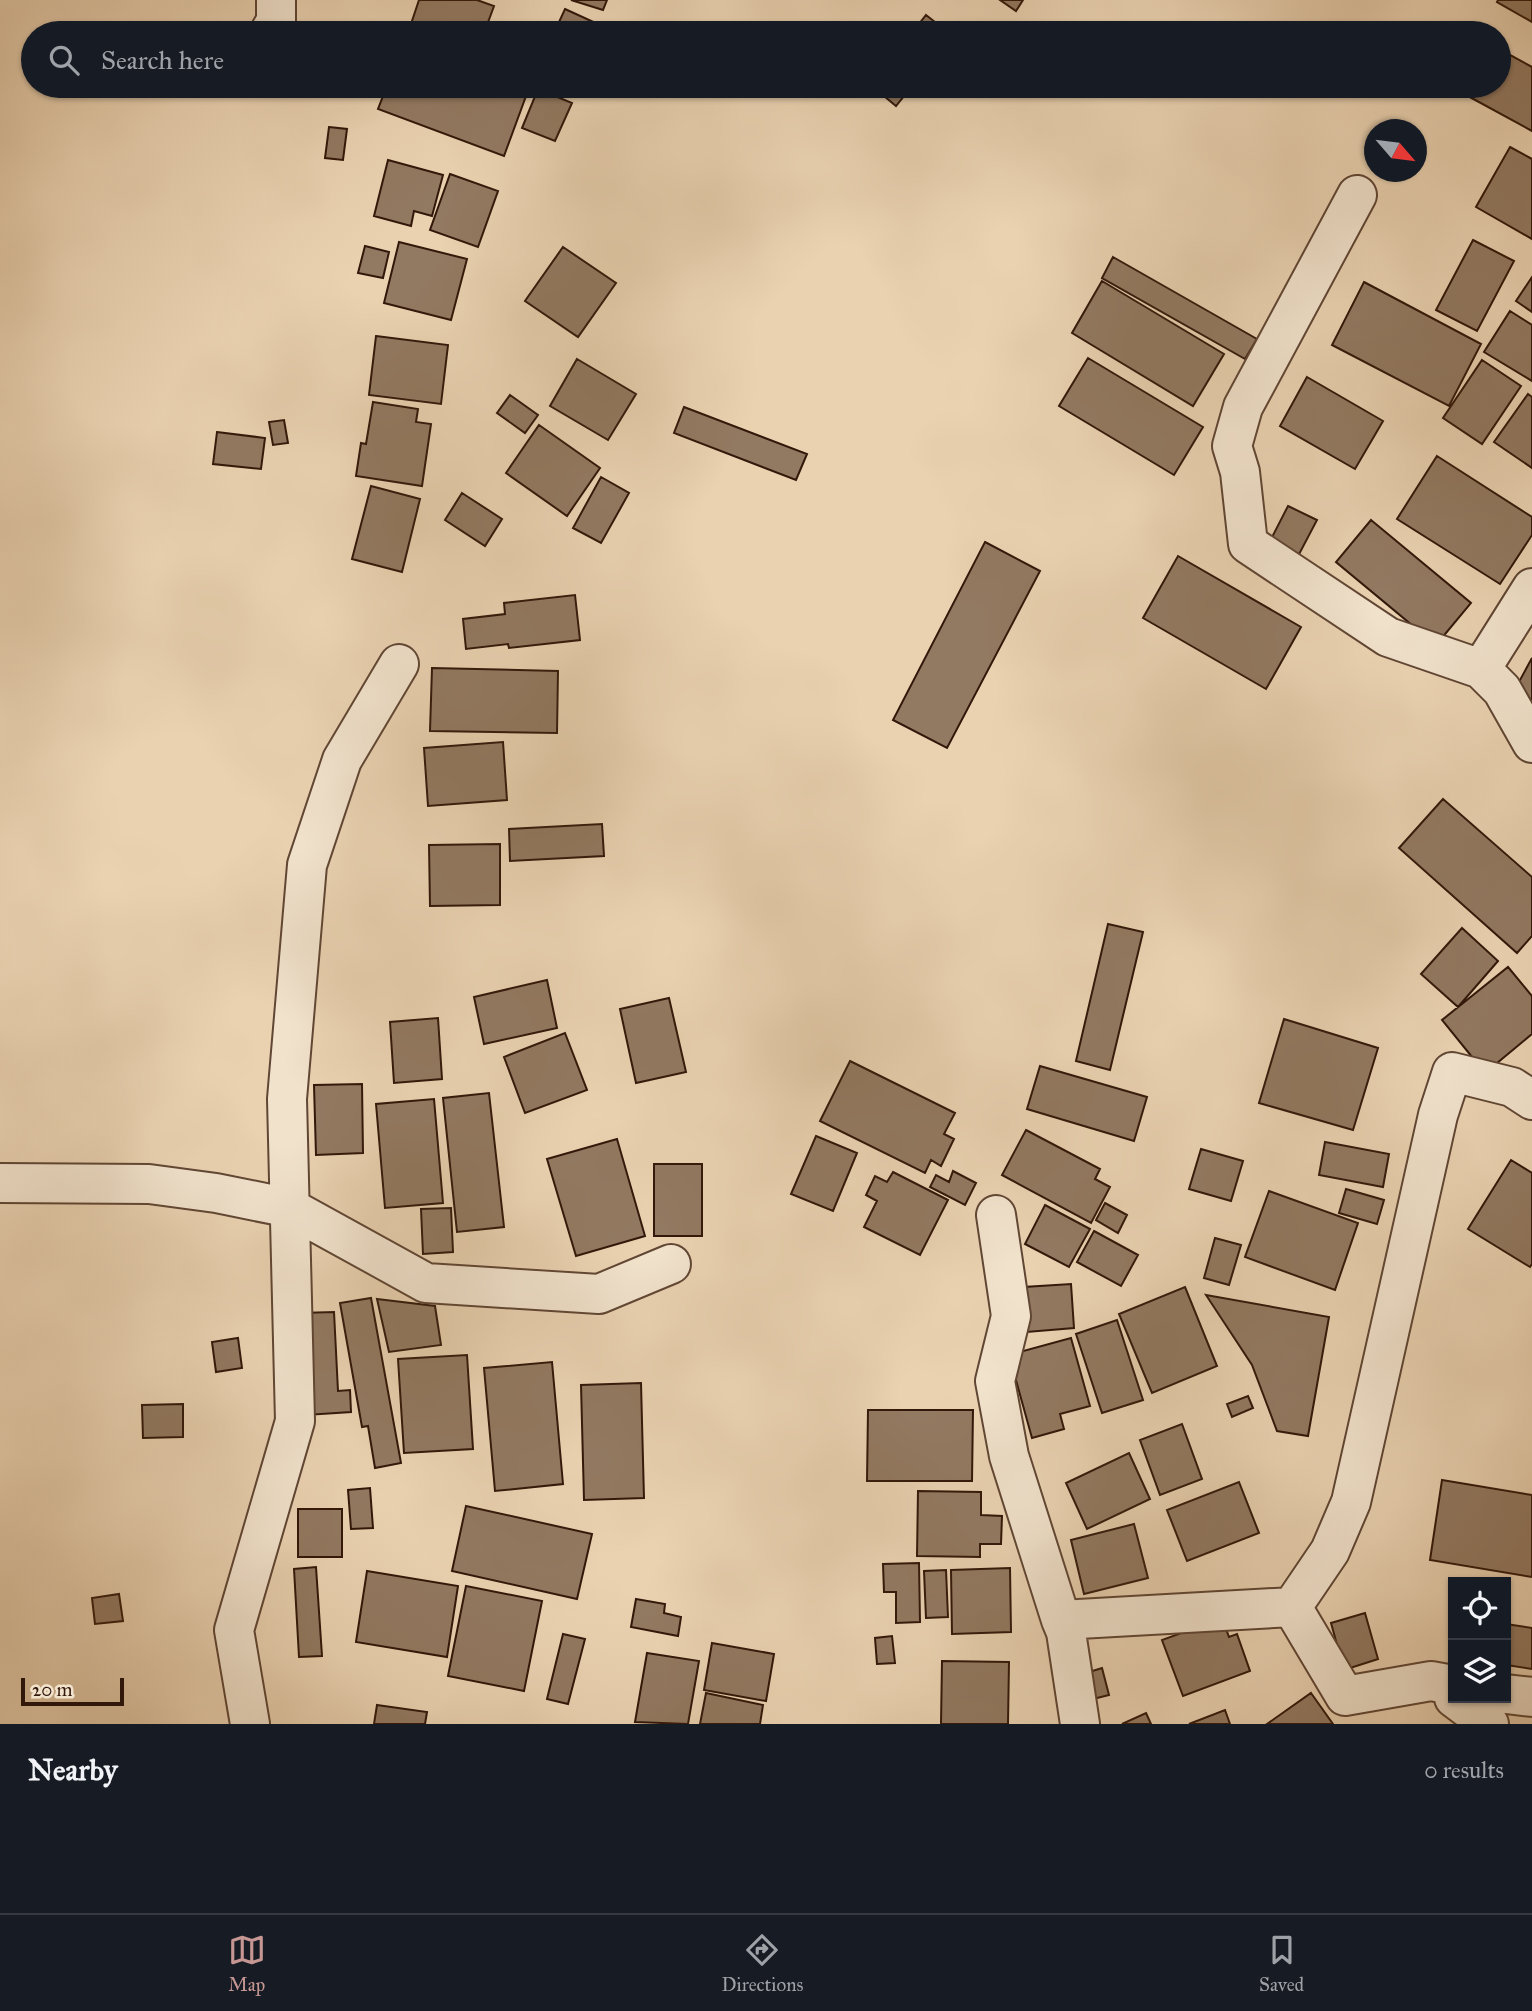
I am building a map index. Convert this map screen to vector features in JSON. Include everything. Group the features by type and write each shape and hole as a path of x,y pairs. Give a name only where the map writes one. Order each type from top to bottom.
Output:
{"street":[{"path":"276,0 276,21"},
{"path":"1357,195 1243,407 1231,446 1240,472 1248,544 1388,637 1481,669 1502,690 1532,743"},
{"path":"1481,669 1532,588"},
{"path":"250,1724 234,1630 295,1421 287,1099 307,865 342,760 399,664"},
{"path":"1292,1607 1331,1551 1352,1502 1438,1115 1451,1072 1512,1087 1532,1100"},
{"path":"0,1183 149,1184 216,1193 290,1208 426,1283 599,1294 671,1264"},
{"path":"996,1215 1011,1315 995,1381 1009,1457 1066,1632 1080,1724"},
{"path":"1061,1620 1292,1607"},
{"path":"1292,1607 1345,1696 1448,1690"},
{"path":"1511,1695 1532,1697"},
{"path":"1464,1703 1489,1724"}],"building":[{"path":"419,0 477,0 494,6 488,21 412,21"},
{"path":"571,0 607,0 603,10"},
{"path":"1000,0 1023,0 1016,11"},
{"path":"1532,0 1532,22 1497,2"},
{"path":"565,9 591,21 560,21"},
{"path":"926,15 934,21 921,21"},
{"path":"1511,56 1532,67 1532,131 1472,98 1511,98"},
{"path":"382,98 525,98 504,156 378,109"},
{"path":"534,98 560,98 572,103 555,141 522,128"},
{"path":"886,98 902,98 896,106"},
{"path":"329,127 347,129 343,160 325,158"},
{"path":"1510,147 1532,159 1532,239 1476,207"},
{"path":"388,160 443,175 432,216 414,211 411,226 374,216"},
{"path":"450,174 498,191 478,247 430,230"},
{"path":"1473,240 1514,261 1477,331 1436,310"},
{"path":"399,242 467,259 451,320 384,303"},
{"path":"365,246 389,252 383,278 358,273"},
{"path":"563,247 616,283 578,337 525,301"},
{"path":"1113,257 1257,339 1245,359 1102,278"},
{"path":"1532,277 1532,312 1516,301"},
{"path":"1102,281 1224,354 1193,406 1072,333"},
{"path":"1364,282 1481,344 1449,406 1332,345"},
{"path":"1510,311 1532,325 1532,381 1484,352"},
{"path":"376,336 448,345 441,404 369,395"},
{"path":"1088,358 1203,427 1174,475 1059,406"},
{"path":"577,359 636,394 608,440 550,406"},
{"path":"1482,360 1521,386 1482,444 1443,418"},
{"path":"1307,377 1383,421 1355,469 1280,426"},
{"path":"1528,394 1532,397 1532,468 1494,442"},
{"path":"510,395 538,415 525,433 497,413"},
{"path":"373,402 418,409 416,422 431,424 422,486 356,476 361,443 366,444"},
{"path":"684,407 807,454 796,480 674,433"},
{"path":"284,420 288,443 273,445 269,422"},
{"path":"539,425 600,468 567,516 506,473"},
{"path":"217,432 265,438 261,469 213,464"},
{"path":"1437,456 1532,517 1532,535 1500,584 1397,519"},
{"path":"601,477 629,493 601,543 573,528"},
{"path":"371,486 420,499 402,572 352,559"},
{"path":"462,493 502,519 485,546 445,520"},
{"path":"1288,506 1317,520 1296,560 1268,545"},
{"path":"1371,520 1471,603 1436,645 1336,562"},
{"path":"985,542 1040,571 947,748 893,720"},
{"path":"1178,556 1301,627 1266,689 1143,618"},
{"path":"575,595 580,640 509,648 508,644 466,649 463,619 505,614 504,603"},
{"path":"1532,658 1532,701 1514,691"},
{"path":"432,668 558,671 557,733 430,731"},
{"path":"503,742 507,800 428,806 424,748"},
{"path":"1443,799 1532,877 1532,936 1517,953 1399,848"},
{"path":"602,824 604,856 510,861 509,829"},
{"path":"500,844 500,905 430,906 429,845"},
{"path":"1108,924 1143,932 1110,1070 1076,1061"},
{"path":"1462,928 1498,961 1458,1007 1421,974"},
{"path":"1508,967 1532,996 1532,1034 1485,1073 1442,1020"},
{"path":"547,980 557,1028 484,1044 474,997"},
{"path":"669,998 686,1072 636,1083 620,1009"},
{"path":"438,1018 442,1079 394,1083 390,1022"},
{"path":"1284,1019 1378,1048 1353,1130 1259,1103"},
{"path":"565,1033 587,1090 525,1113 504,1057"},
{"path":"850,1061 955,1113 944,1134 954,1139 941,1166 931,1160 925,1173 820,1121"},
{"path":"1040,1066 1147,1097 1134,1141 1027,1109"},
{"path":"362,1084 363,1153 316,1155 314,1085"},
{"path":"489,1093 504,1227 457,1232 443,1098"},
{"path":"434,1099 443,1203 385,1208 376,1104"},
{"path":"1026,1130 1100,1169 1095,1179 1110,1187 1091,1223 1002,1175"},
{"path":"816,1136 857,1153 833,1211 791,1194"},
{"path":"617,1139 645,1236 576,1256 547,1159"},
{"path":"1325,1142 1389,1154 1383,1187 1319,1175"},
{"path":"1201,1149 1243,1161 1231,1201 1189,1189"},
{"path":"1511,1160 1532,1173 1530,1267 1468,1229"},
{"path":"654,1164 702,1164 702,1236 654,1236"},
{"path":"953,1171 976,1183 965,1205 930,1187 936,1175 949,1182"},
{"path":"893,1172 948,1200 920,1255 864,1227 877,1201 866,1195 875,1176 887,1182"},
{"path":"1346,1189 1384,1200 1377,1224 1339,1213"},
{"path":"1269,1191 1358,1223 1335,1290 1245,1257"},
{"path":"1105,1203 1127,1215 1118,1233 1096,1220"},
{"path":"1045,1205 1090,1229 1069,1267 1025,1244"},
{"path":"451,1208 453,1252 423,1254 421,1209"},
{"path":"1094,1231 1138,1255 1121,1286 1077,1262"},
{"path":"1215,1238 1241,1245 1229,1285 1204,1278"},
{"path":"1071,1284 1074,1328 1027,1332 1024,1287"},
{"path":"1185,1287 1217,1366 1152,1393 1119,1314"},
{"path":"1206,1295 1329,1317 1308,1436 1277,1431 1252,1365"},
{"path":"371,1298 401,1463 375,1468 368,1426 362,1427 340,1303"},
{"path":"377,1299 435,1306 441,1345 389,1352"},
{"path":"334,1312 338,1391 350,1390 351,1412 306,1415 300,1313"},
{"path":"1117,1320 1143,1400 1102,1413 1076,1334"},
{"path":"238,1338 242,1368 216,1372 212,1342"},
{"path":"1071,1338 1090,1406 1060,1414 1064,1429 1032,1438 1009,1355"},
{"path":"467,1355 473,1449 404,1453 398,1359"},
{"path":"552,1362 563,1484 495,1491 484,1368"},
{"path":"641,1383 644,1498 584,1500 581,1385"},
{"path":"1248,1396 1253,1408 1232,1417 1227,1404"},
{"path":"183,1404 183,1437 143,1438 142,1405"},
{"path":"868,1410 973,1410 972,1481 867,1481"},
{"path":"1182,1424 1202,1479 1160,1495 1140,1440"},
{"path":"1129,1453 1150,1499 1087,1529 1066,1483"},
{"path":"1442,1480 1532,1495 1532,1577 1430,1560"},
{"path":"1239,1482 1259,1533 1187,1561 1167,1510"},
{"path":"370,1488 373,1528 351,1529 348,1490"},
{"path":"918,1491 981,1492 981,1515 1002,1516 1001,1544 980,1544 980,1557 917,1556"},
{"path":"466,1506 592,1534 577,1599 452,1571"},
{"path":"298,1509 342,1509 342,1557 298,1557"},
{"path":"1134,1524 1148,1578 1084,1594 1071,1540"},
{"path":"919,1563 920,1622 896,1623 896,1592 884,1592 883,1564"},
{"path":"316,1567 322,1656 299,1657 294,1569"},
{"path":"1010,1568 1011,1632 952,1634 951,1570"},
{"path":"946,1570 948,1617 926,1618 924,1571"},
{"path":"367,1571 458,1586 447,1657 356,1642"},
{"path":"466,1586 542,1601 524,1691 448,1676"},
{"path":"119,1594 123,1621 95,1624 92,1598"},
{"path":"636,1599 665,1604 664,1613 681,1617 678,1636 631,1627"},
{"path":"1365,1613 1378,1659 1344,1670 1331,1623"},
{"path":"1222,1618 1229,1637 1237,1634 1250,1671 1183,1696 1162,1640"},
{"path":"1511,1625 1532,1628 1532,1669 1511,1666"},
{"path":"563,1634 585,1639 568,1704 547,1699"},
{"path":"892,1636 895,1663 877,1664 875,1638"},
{"path":"712,1643 774,1654 766,1701 704,1690"},
{"path":"647,1653 699,1661 688,1724 635,1722"},
{"path":"942,1661 1009,1662 1008,1724 941,1724"},
{"path":"1102,1668 1109,1695 1089,1700 1083,1674"},
{"path":"706,1693 763,1705 760,1724 700,1724"},
{"path":"1311,1693 1333,1724 1267,1724"},
{"path":"377,1705 427,1712 425,1724 374,1724"},
{"path":"1225,1710 1230,1724 1189,1724"},
{"path":"1146,1713 1151,1724 1122,1724"}]}
